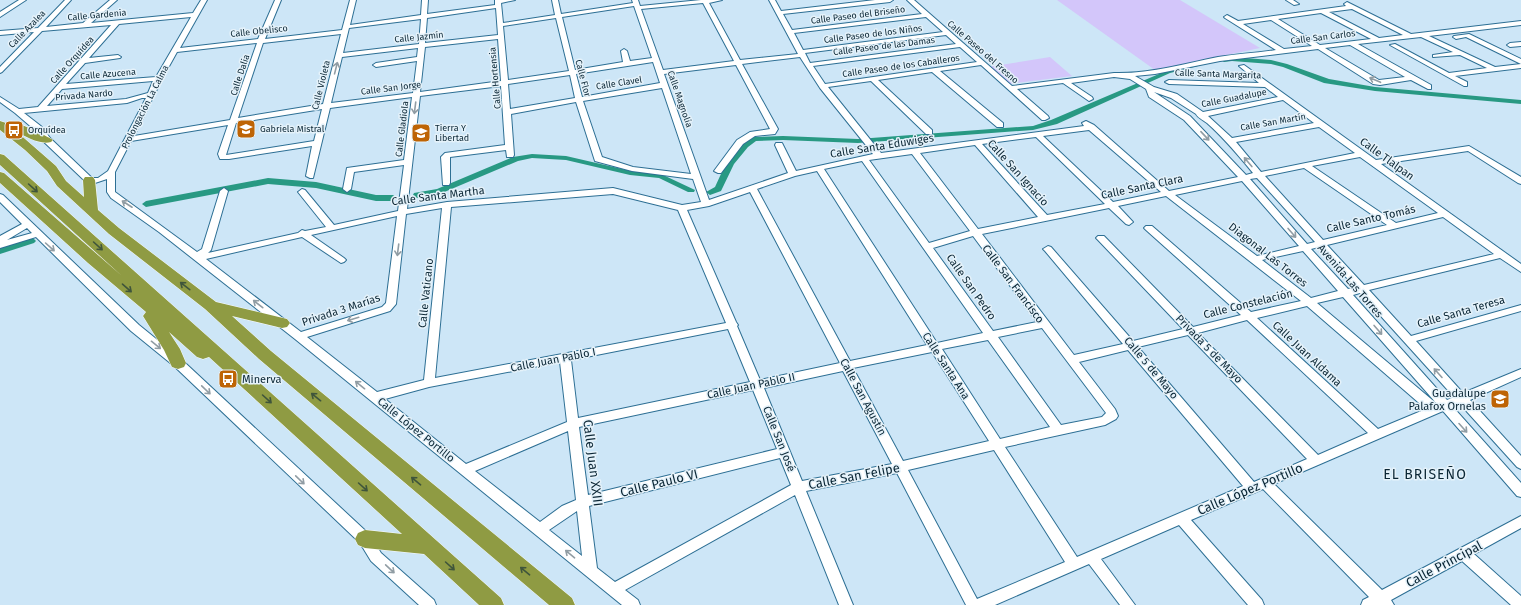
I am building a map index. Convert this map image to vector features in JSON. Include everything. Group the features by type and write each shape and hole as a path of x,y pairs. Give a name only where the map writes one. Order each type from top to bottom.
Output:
{"highway":[{"path":"0,118 22,130 47,140"},
{"path":"0,124 29,147 52,169 61,183 92,209 114,231 210,305 265,355 565,605"},
{"path":"0,158 494,605"},
{"path":"0,176 187,341 208,356 228,363"},
{"path":"92,181 92,209"},
{"path":"140,300 160,328 178,363"},
{"path":"210,305 282,323"},
{"path":"365,539 429,546"}],"street":[{"path":"0,15 23,0"},
{"name":"Calle Azalea","path":"0,71 68,0"},
{"name":"Calle Orquídea","path":"85,25 114,0"},
{"name":"Calle Dalia","path":"278,0 260,40 222,154 223,157 229,157 317,143"},
{"name":"Calle Violeta","path":"310,176 353,0"},
{"name":"Calle Gladiola","path":"403,212 422,46 425,0"},
{"name":"Calle Obelisco","path":"175,50 346,29 512,0"},
{"name":"Calle Flor","path":"555,0 579,99 598,159 632,168 697,177"},
{"path":"500,25 636,4 719,0"},
{"path":"772,0 808,65 879,156"},
{"path":"779,13 890,0"},
{"name":"Calle Paseo del Fresno","path":"910,0 1045,118"},
{"path":"1289,0 1296,4"},
{"name":"Prolongación La Calma","path":"111,192 111,172 158,79 206,1"},
{"path":"704,1 774,129 772,132 748,136 740,142 718,171"},
{"name":"Calle Hortensia","path":"446,183 445,157 448,155 510,151 498,2"},
{"path":"1343,2 1407,35"},
{"name":"Calle Magnolia","path":"636,4 706,204"},
{"path":"1239,23 1352,7"},
{"path":"1322,11 1375,38"},
{"name":"Calle Gardenia","path":"0,33 196,15"},
{"name":"Calle Paseo del Briseño","path":"790,32 927,16"},
{"path":"1227,17 1239,23 1282,51"},
{"path":"1271,18 1377,82 1412,78"},
{"name":"Calle Orquídea","path":"40,109 117,22"},
{"name":"Calle San Carlos","path":"1012,88 1114,75 1155,72 1220,59 1351,43 1375,38 1407,35 1432,38 1521,23"},
{"name":"Calle Paseo de los Niños","path":"660,72 737,63 948,33"},
{"path":"1464,84 1393,45 1432,38 1467,35 1521,62"},
{"name":"Calle Jazmín","path":"339,55 501,37"},
{"path":"1432,38 1494,69"},
{"path":"1351,43 1428,87"},
{"path":"1510,45 1521,44"},
{"name":"Calle Paseo de las Damas","path":"808,65 962,45"},
{"path":"624,51 627,64"},
{"path":"1435,56 1462,53"},
{"path":"84,60 118,57"},
{"path":"376,65 420,59"},
{"name":"Calle San Jorge","path":"129,139 326,106 504,83 656,59"},
{"name":"Calle Paseo de los Caballeros","path":"823,86 982,63"},
{"name":"Calle Tlalpan","path":"1242,66 1521,269"},
{"path":"1448,75 1521,66"},
{"path":"934,70 1000,126"},
{"name":"Avenida Las Torres","path":"1129,75 1187,118 1244,178 1345,293 1439,408 1521,492"},
{"name":"Calle Azucena","path":"60,87 158,79"},
{"path":"874,79 929,132"},
{"path":"1066,82 1089,99"},
{"name":"Calle Santa Margarita","path":"1169,82 1267,85"},
{"name":"Calle Clavel","path":"507,112 664,84"},
{"name":"Avenida Las Torres","path":"1148,89 1164,92 1203,114 1231,140 1259,175 1461,399 1515,450 1521,464"},
{"name":"Privada Nardo","path":"18,111 127,101 141,96 151,95"},
{"name":"Calle Guadalupe","path":"1187,118 1284,98"},
{"path":"0,99 18,111 39,129 47,140 68,162 92,181 111,192"},
{"name":"Calle San Martín","path":"1231,140 1320,124"},
{"name":"Calle Santa Eduwiges","path":"682,208 706,204 793,174 864,158 1038,135 1088,125"},
{"name":"Diagonal Las Torres","path":"1088,125 1167,193 1255,259 1439,408"},
{"path":"1038,135 1129,222"},
{"name":"Calle San Ignacio","path":"976,142 1044,218"},
{"path":"779,146 793,174"},
{"path":"1374,163 1469,148 1521,181"},
{"name":"Calle San Francisco","path":"914,152 1111,412 1112,416"},
{"name":"Calle Santa Clara","path":"928,246 974,232 1361,154"},
{"name":"Calle San Pedro","path":"864,158 1058,430"},
{"path":"347,189 349,172 352,170 409,162"},
{"path":"1305,165 1394,226"},
{"name":"Calle Santa Ana","path":"819,168 1074,564"},
{"path":"92,181 102,179 111,172"},
{"name":"Calle San Agustín","path":"753,188 900,467 980,605"},
{"path":"198,257 206,250 224,191"},
{"name":"Calle Santa Martha","path":"198,257 302,233 403,212 447,205 613,191 682,208"},
{"name":"Calle López Portillo","path":"111,192 114,196 130,206 198,257 299,336 633,605"},
{"path":"302,192 331,227"},
{"path":"0,198 135,328 178,363 365,539 376,557 429,605"},
{"name":"Calle Vaticano","path":"429,383 447,205"},
{"name":"Calle San José","path":"682,208 758,385 846,605"},
{"name":"Privada 3 Marías","path":"299,336 390,306 392,302 403,212"},
{"name":"Calle Santo Tomás","path":"1255,259 1445,214"},
{"path":"0,240 28,224"},
{"name":"Calle Juan Aldama","path":"1149,228 1249,316 1377,435"},
{"path":"302,233 341,260"},
{"path":"0,245 37,234"},
{"name":"Privada 5 de Mayo","path":"1101,238 1316,461"},
{"name":"Calle 5 de Mayo","path":"1048,249 1252,488"},
{"name":"Calle Constelación","path":"1071,360 1501,255"},
{"name":"Calle Santa Teresa","path":"1408,340 1521,308"},
{"name":"Calle Juan Pablo II","path":"464,470 573,424 1044,324"},
{"name":"Calle Juan Pablo I","path":"374,397 429,383 733,325"},
{"name":"Calle Juan XXIII","path":"565,358 591,572"},
{"name":"Calle López Portillo","path":"980,605 1521,373"},
{"name":"Calle San Felipe","path":"615,589 798,487 900,467 1058,430 1105,421 1112,416"},
{"name":"Calle Paulo VI","path":"540,529 567,510 583,502 785,452"},
{"path":"1265,483 1384,602"},
{"path":"1181,518 1256,605"},
{"name":"Calle Principal","path":"1368,605 1384,602 1463,553 1521,522"},
{"path":"1463,553 1521,605"},
{"path":"1092,557 1128,605"}],"shaded area":[{"path":"1057,0 1180,0 1260,48 1155,70"},
{"path":"1050,57 1072,76 1009,84 988,67"}],"waterway":[{"path":"1224,60 1232,59 1271,62 1285,65 1327,81 1375,89 1521,102"},
{"path":"710,192 718,189 730,163 745,145 754,139 783,138 858,141 1033,128 1054,122 1168,72 1196,65"},
{"path":"417,195 439,191 516,159 532,156 566,158 614,168 630,173 661,176 691,190"},
{"path":"146,204 268,181 316,185 376,198 393,198"},
{"path":"0,251 31,241"}],"place":[{"name":"Gabriela Mistral","path":"246,129"},
{"name":"Orquídea","path":"14,130"},
{"name":"Tierra Y Libertad","path":"421,133"},
{"name":"Minerva","path":"228,379"},
{"name":"Guadalupe Palafox Ornelas","path":"1500,399"}],"district":[{"name":"EL BRISEÑO","path":"1425,474"}]}
